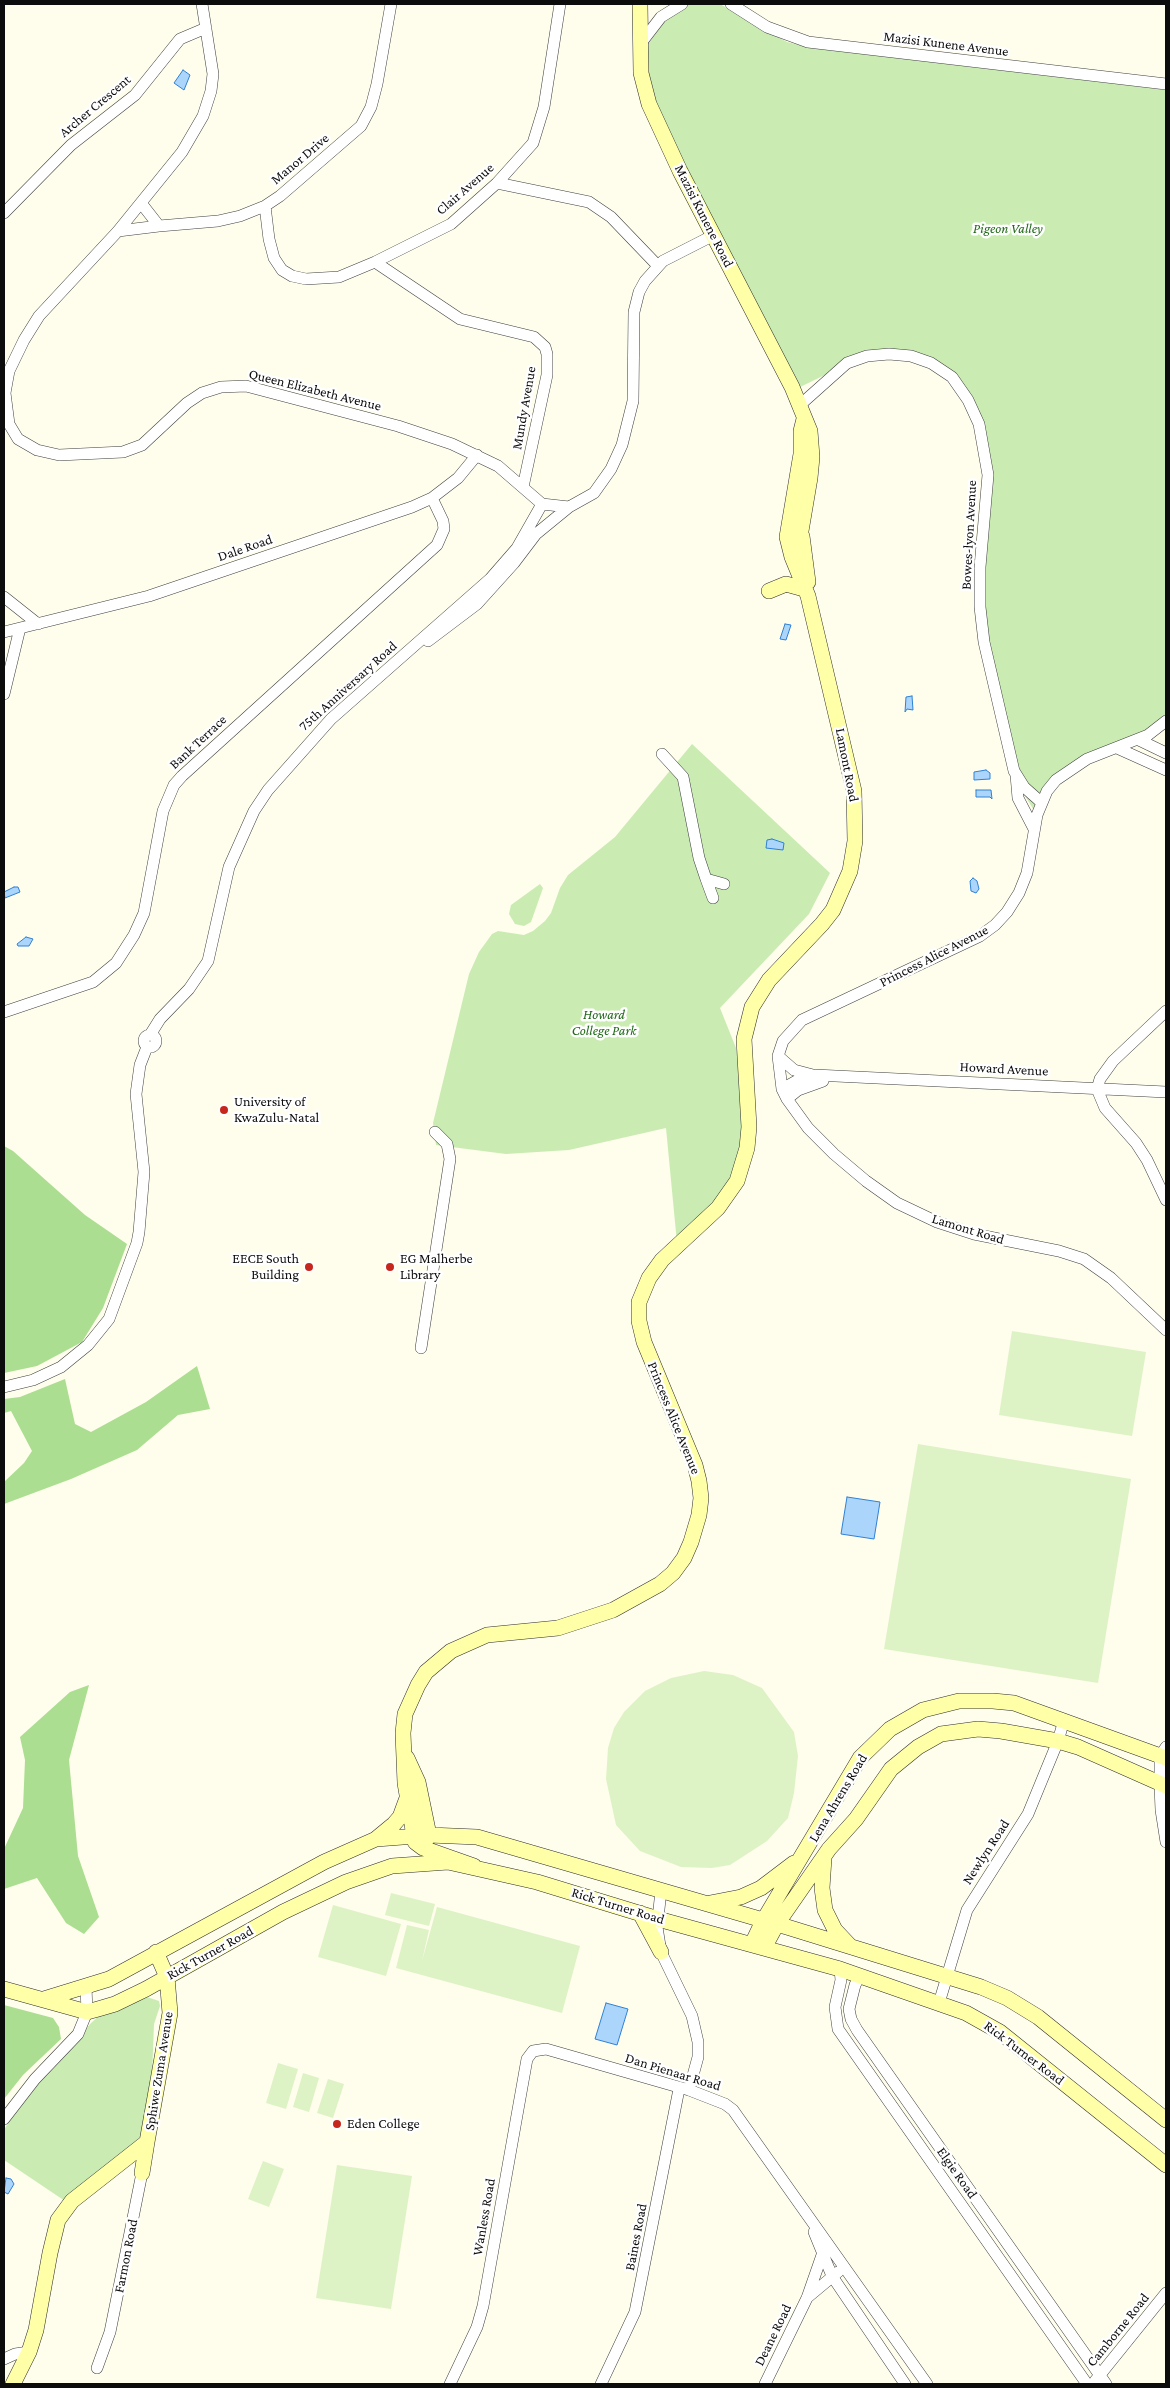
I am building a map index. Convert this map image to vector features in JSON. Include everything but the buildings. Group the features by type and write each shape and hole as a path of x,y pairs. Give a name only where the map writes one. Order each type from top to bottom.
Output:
{"main road":[{"name":"Mazisi Kunene Road","path":"640,4 640,74 649,104 658,126 714,235 810,431 812,457 801,531"},
{"name":"Lamont Road","path":"747,1083 744,1038 752,1007 770,980 822,924 832,910 850,871 855,841 854,791 806,592 787,537 801,454 802,412"},
{"name":"Lamont Road","path":"801,531 809,588 806,592"},
{"path":"792,556 801,531"},
{"path":"769,591 786,584 806,592"},
{"name":"Princess Alice Avenue","path":"421,1839 407,1796 404,1732 405,1714 426,1672 451,1651 487,1635 558,1628 613,1610 660,1584 672,1574 684,1558 691,1542 699,1515 701,1498 699,1481 695,1464 644,1342 639,1321 640,1302 649,1278 662,1260 718,1208 737,1181 747,1148 749,1127 747,1083"},
{"name":"Lena Ahrens Road","path":"758,1946 806,1852 860,1758 872,1744 898,1723 923,1710 959,1701 1014,1703 1164,1754"},
{"name":"Lena Ahrens Road","path":"770,1923 850,1826 891,1769 918,1747 941,1734 978,1729 1002,1731 1058,1741 1078,1747 1163,1785"},
{"name":"Princess Alice Avenue","path":"406,1757 418,1782 421,1839"},
{"path":"376,1839 386,1832 400,1817 407,1796"},
{"path":"828,1812 850,1826"},
{"name":"Rick Turner Road","path":"44,1999 108,1979 337,1855 376,1839 477,1838 770,1923 981,1987 1024,2007 1166,2120"},
{"path":"392,1866 421,1839 474,1866"},
{"path":"704,1904 726,1901 760,1888 779,1876 806,1852"},
{"path":"824,1856 822,1888 825,1910 835,1930 853,1948"},
{"name":"Rick Turner Road","path":"4,1989 87,2012 115,2004 324,1891 392,1866 448,1862 474,1866 537,1882 658,1919 840,1969 975,2017 1000,2032 1166,2165"},
{"path":"640,1913 661,1952"},
{"name":"Sphiwe Zuma Avenue","path":"13,2384 29,2352 36,2330 58,2220 72,2201 147,2142 170,2013 167,1977 156,1952"},
{"name":"Farmon Road","path":"142,2173 147,2142"},
{"path":"122,2162 135,2167 142,2173"}],"street":[{"name":"Queen Elizabeth Avenue","path":"202,4 213,74 211,91 203,116 182,152 118,232 53,299 39,316 24,340 9,371 5,393 8,424 18,439 37,450 59,456 123,452 142,445 187,403 202,393 221,386 246,386 398,426 477,455 507,472 542,504"},
{"name":"Manor Drive","path":"118,232 218,221 240,216 265,206 362,126 371,107 377,84 391,4"},
{"name":"Clair Avenue","path":"265,206 269,239 274,258 282,270 292,276 306,279 339,277 375,262 451,224 528,151 538,133 544,107 560,4"},
{"path":"639,47 661,17 682,4"},
{"name":"Mazisi Kunene Avenue","path":"730,4 767,28 808,42 1166,84"},
{"name":"Archer Crescent","path":"4,213 71,145 135,95 180,39 206,28"},
{"path":"496,183 589,202 611,217 658,266"},
{"path":"141,203 159,226"},
{"path":"408,653 443,631 477,604 514,564 536,534 569,507 594,493 611,469 622,445 633,401 635,378 633,324 636,304 645,281 658,266 714,235"},
{"name":"Mundy Avenue","path":"375,262 460,319 534,338 545,347 548,354 547,375 523,487"},
{"name":"Bowes-lyon Avenue","path":"802,412 831,376 847,364 867,356 889,354 911,356 931,363 952,378 968,400 979,424 988,475 980,566 980,607 984,642 1016,775 1024,787 1042,802"},
{"name":"Dale Road","path":"4,632 149,596 404,510 432,498 458,478 477,455"},
{"name":"Bank Terrace","path":"4,1012 93,982 116,964 134,935 144,913 163,811 174,785 437,546 444,529 443,521 432,498"},
{"path":"542,504 569,507"},
{"name":"75th Anniversary Road","path":"4,1387 32,1380 62,1367 88,1345 108,1319 137,1244 139,1232 144,1172 136,1094 140,1065 147,1047 155,1045 153,1036 160,1019 189,989 208,961 229,867 250,818 268,790 331,719 490,579 517,548 542,504"},
{"path":"4,597 38,624"},
{"path":"4,694 20,628"},
{"name":"Princess Alice Avenue","path":"778,1056 783,1041 802,1020 962,944 995,925 1007,912 1024,880 1034,829 1042,802 1056,780 1087,759 1148,736 1166,721"},
{"path":"1139,740 1166,753"},
{"path":"1117,748 1166,770"},
{"path":"662,754 683,777 699,858 713,898"},
{"path":"1016,775 1018,798 1034,829"},
{"path":"706,879 724,884"},
{"path":"1166,1011 1113,1061 1100,1079 1097,1089 1106,1108 1136,1143 1147,1160 1166,1200"},
{"path":"778,1056 784,1094"},
{"name":"Howard Avenue","path":"778,1056 794,1070 815,1076 1166,1092"},
{"name":"Howard Avenue","path":"784,1094 798,1080 815,1076"},
{"name":"Howard Avenue","path":"784,1094 811,1084 840,1077"},
{"name":"Lamont Road","path":"784,1094 808,1128 834,1154 866,1181 897,1203 937,1222 974,1234 1059,1251 1084,1260 1111,1278 1166,1330"},
{"path":"421,1348 450,1159 447,1144 435,1132"},
{"name":"Newlyn Road","path":"939,2003 967,1910 1028,1814 1058,1741 1064,1720"},
{"path":"1164,1754 1161,1810 1166,1842"},
{"name":"Baines Road","path":"601,2384 635,2312 684,2090 698,2057 696,2029 661,1952 658,1919 661,1891"},
{"name":"Elgie Road","path":"840,1969 841,1980 835,2007 838,2029 1087,2384"},
{"name":"Elgie Road","path":"860,1975 852,1996 850,2014 857,2030 990,2219 1099,2381"},
{"path":"4,2119 35,2079 78,2034 87,2012 86,1987"},
{"name":"Dan Pienaar Road","path":"533,2051 546,2049 684,2090 725,2104 733,2110 927,2384"},
{"name":"Wanless Road","path":"450,2384 477,2327 526,2065 533,2051"},
{"path":"861,2064 875,2054"},
{"name":"Farmon Road","path":"97,2368 110,2332 142,2173"},
{"name":"Dan Pienaar Road","path":"810,2218 822,2255 832,2276 905,2384"},
{"path":"977,2229 990,2219"},
{"name":"Deane Road","path":"765,2384 807,2298 822,2255"},
{"name":"Deane Road","path":"807,2298 832,2276 844,2269"},
{"name":"Camborne Road","path":"1099,2381 1166,2293"},
{"path":"4,2359 15,2354 29,2352"}],"green space":[{"name":"Pigeon Valley","path":"690,4 720,4 787,42 812,48 1166,90 1166,714 1138,740 1075,765 1035,812 1014,778 982,643 984,524 981,442 960,391 928,364 889,356 837,369 792,391 643,94 649,43 670,14"},
{"name":"Howard College Park","path":"692,744 830,873 809,914 720,1008 736,1048 745,1109 741,1148 730,1181 698,1223 677,1243 666,1128 569,1150 506,1154 436,1145 433,1123 469,974 479,952 492,934 498,931 524,935 533,931 545,921 551,913 560,888 568,875 615,837"},
{"path":"540,884 543,888 531,922 524,926 515,924 509,914 511,905"},
{"path":"4,1146 13,1151 85,1215 127,1244 103,1308 82,1342 37,1366 4,1373"},
{"path":"1012,1331 1146,1352 1132,1436 999,1415"},
{"path":"197,1366 210,1409 178,1415 137,1450 71,1479 4,1504 4,1482 24,1463 32,1451 11,1411 4,1413 4,1399 20,1397 65,1379 75,1424 91,1432 146,1402"},
{"path":"918,1444 1131,1479 1098,1683 884,1649"},
{"path":"704,1671 733,1675 762,1688 794,1732 798,1756 794,1793 788,1818 767,1841 730,1865 712,1868 681,1867 640,1851 616,1825 606,1779 608,1748 614,1728 624,1712 645,1691 671,1678"},
{"path":"89,1685 69,1760 78,1856 99,1917 84,1934 66,1923 37,1878 4,1889 4,1849 23,1808 25,1760 20,1737 70,1692"},
{"path":"391,1893 435,1904 429,1926 385,1915"},
{"path":"333,1905 401,1924 386,1976 318,1957"},
{"path":"437,1907 580,1946 562,2013 396,1968 407,1925 429,1930 422,1961"},
{"path":"147,1997 159,2001 160,2006 154,2024 152,2076 143,2134 116,2161 65,2201 4,2160 4,2130 17,2108 91,2023 100,2015"},
{"path":"4,2005 53,2018 59,2027 61,2039 23,2075 4,2099"},
{"path":"278,2063 298,2069 286,2109 266,2103"},
{"path":"303,2073 319,2078 309,2112 293,2107"},
{"path":"328,2079 344,2084 333,2118 317,2113"},
{"path":"263,2161 284,2169 269,2207 248,2199"},
{"path":"337,2165 412,2176 391,2309 316,2298"}],"water":[{"path":"183,70 190,75 184,90 174,83"},
{"path":"785,624 791,625 786,640 780,639"},
{"path":"912,696 913,710 907,709 905,712 906,697"},
{"path":"986,770 990,773 990,779 974,780 974,772"},
{"path":"976,790 991,790 992,799 990,797 976,797"},
{"path":"772,839 784,843 783,850 766,848 767,840"},
{"path":"973,878 977,881 979,889 976,893 971,891 970,881"},
{"path":"18,887 20,892 5,898 4,892"},
{"path":"26,937 33,939 29,946 18,946 17,944"},
{"path":"847,1497 880,1502 874,1539 841,1534"},
{"path":"606,2003 628,2009 617,2045 595,2039"},
{"path":"6,2178 11,2179 14,2184 8,2194 4,2192"}],"place":[{"name":"University of KwaZulu-Natal","path":"224,1110"},
{"name":"EECE South Building","path":"309,1267"},
{"name":"EG Malherbe Library","path":"390,1267"},
{"name":"Eden College","path":"337,2124"}]}
